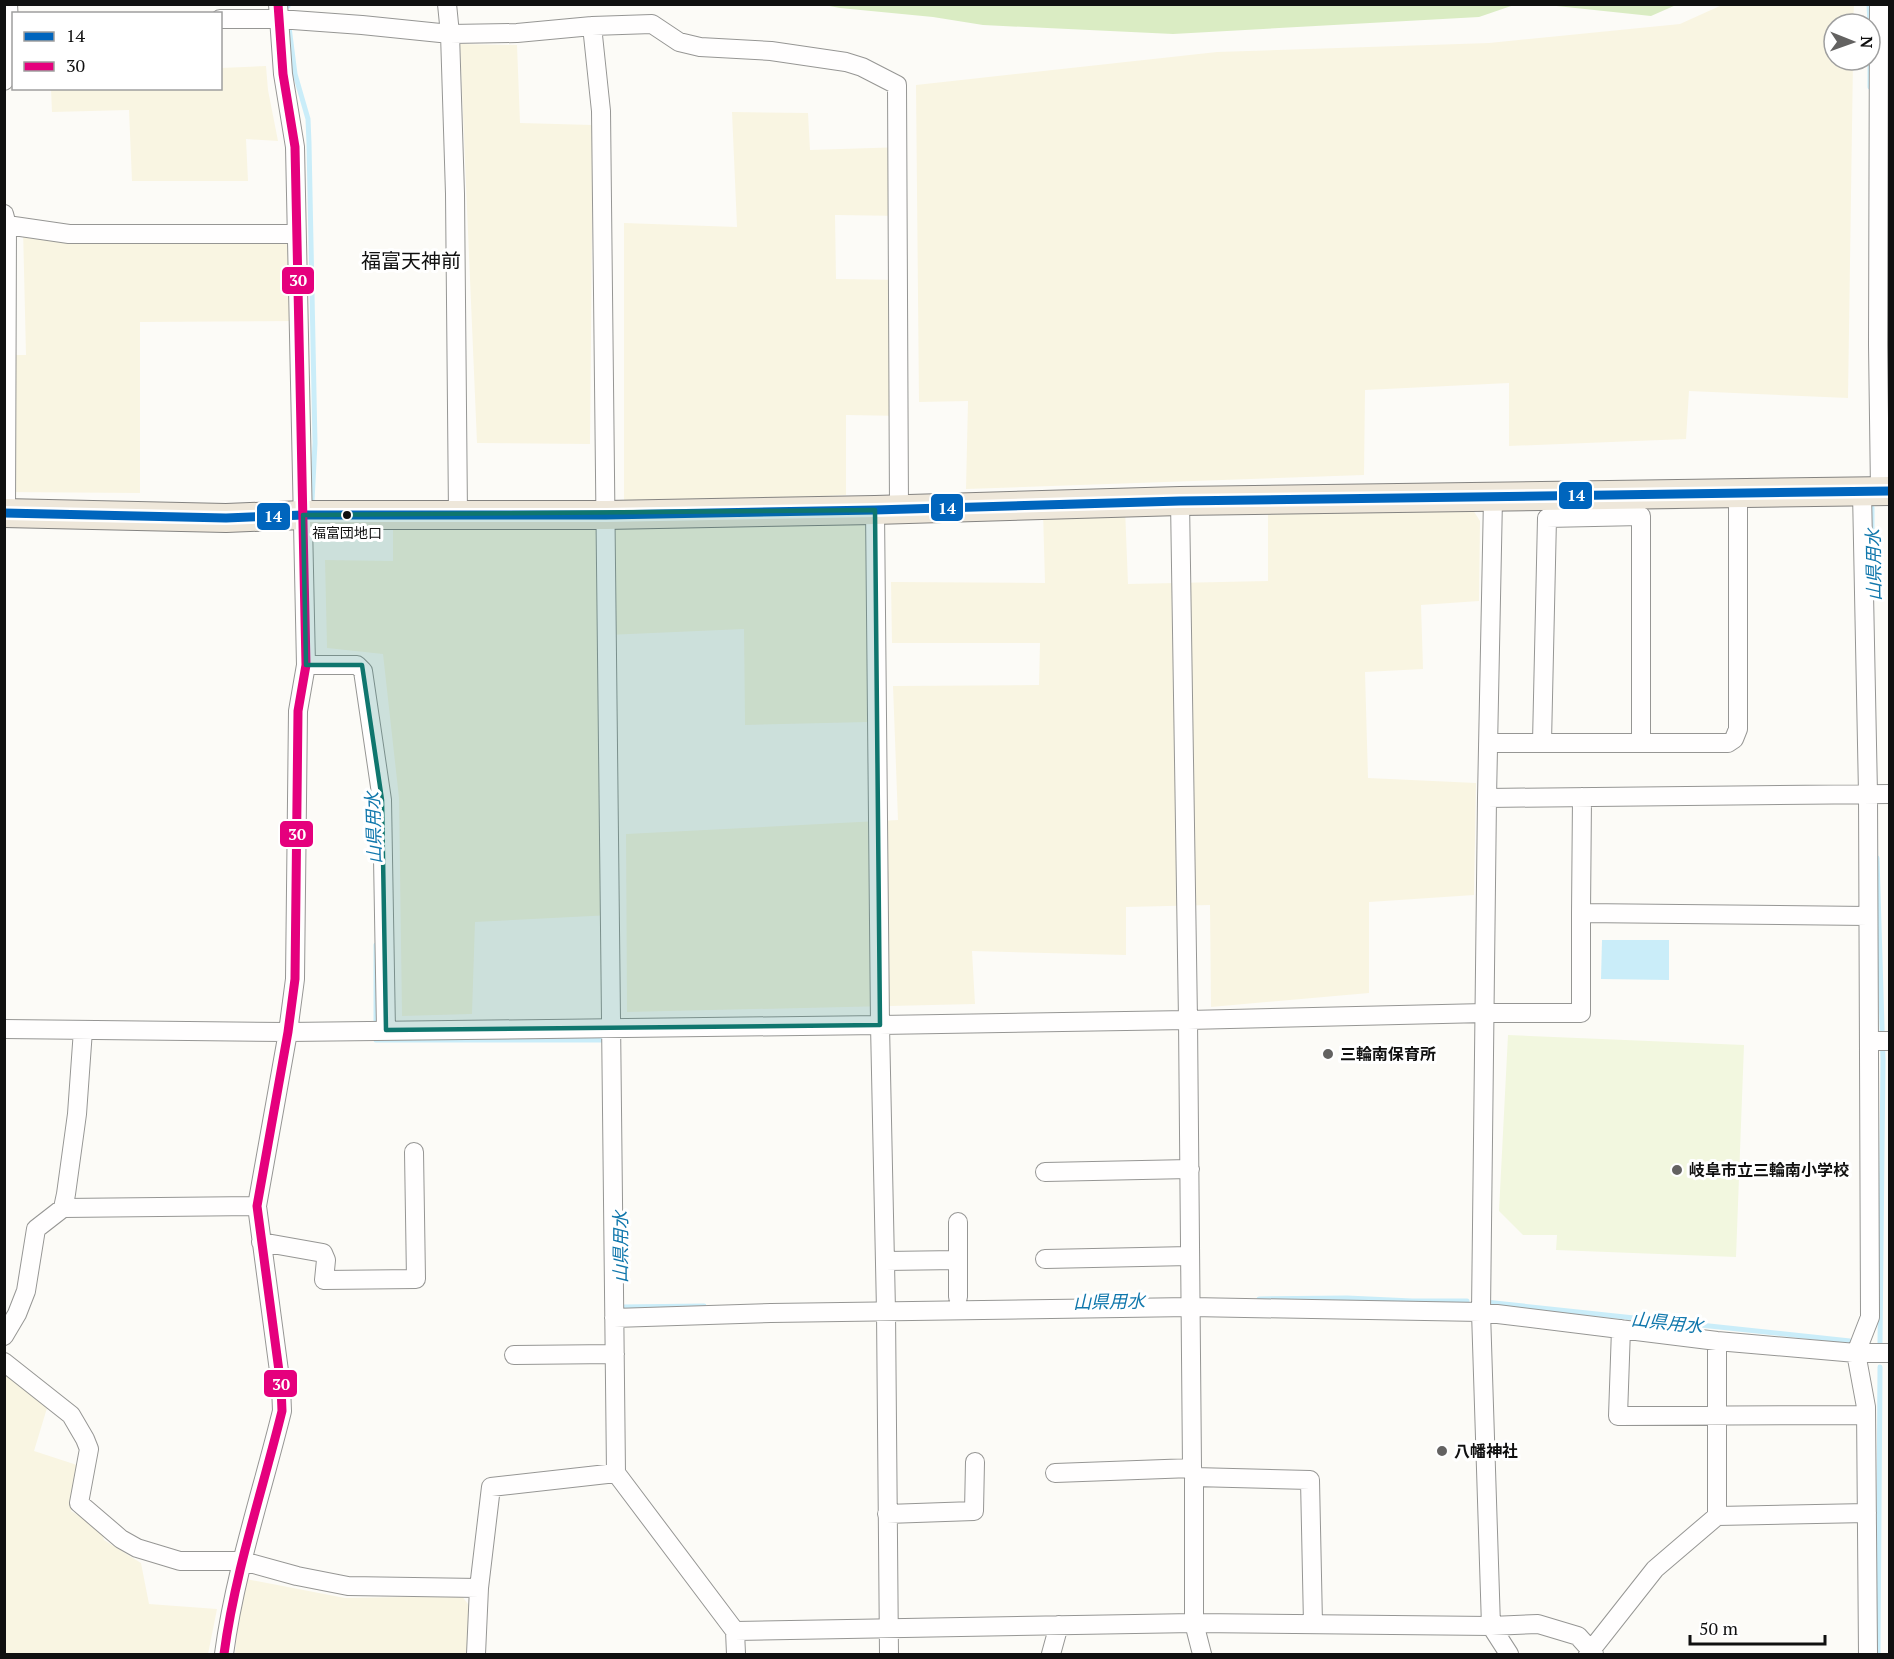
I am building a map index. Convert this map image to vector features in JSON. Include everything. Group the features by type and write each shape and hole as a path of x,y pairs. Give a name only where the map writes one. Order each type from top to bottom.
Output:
{"main road":[{"path":"5,513 226,518 303,515 606,515 1180,501 1877,492"}],"street":[{"path":"4,81 5,43 11,23 8,4"},
{"path":"447,4 455,194 458,515"},
{"path":"1868,1654 1866,1416 1856,1353 1870,1317 1868,916 1879,794 1877,492 1879,4"},
{"path":"224,1654 243,1562 282,1411 281,1386 256,1206 288,1032 295,979 298,711 306,664 295,147 283,74 278,12"},
{"path":"222,19 278,12 450,34 517,33 592,26 652,24 679,42 700,47 771,51 846,62 862,67 897,85 887,509 880,1025 886,1311 889,1654"},
{"path":"592,26 601,111 616,1473 735,1631 736,1654"},
{"path":"5,513 5,220 69,234 296,234"},
{"path":"1488,742 1728,742 1734,739 1738,729 1738,495"},
{"path":"1493,498 1486,798 1481,1312 1491,1626 1509,1654"},
{"path":"1180,501 1194,1623 1202,1654"},
{"path":"1542,742 1547,518 1641,516 1641,742"},
{"path":"306,664 357,665 363,671 382,800 386,1030"},
{"path":"1486,798 1879,794"},
{"path":"4,1029 288,1032 1188,1020 1485,1012 1581,1013 1582,797"},
{"path":"1581,913 1868,916"},
{"path":"63,1208 77,1114 83,1030"},
{"path":"1869,1041 1890,1041"},
{"path":"261,1242 323,1253 326,1260 324,1280 416,1279 414,1152"},
{"path":"1045,1173 1190,1169"},
{"path":"4,1336 26,1291 36,1229 63,1208 256,1206"},
{"path":"958,1222 958,1297"},
{"path":"1045,1259 1190,1256"},
{"path":"885,1262 958,1260"},
{"path":"614,1318 886,1311 1191,1307 1481,1312 1717,1341 1856,1353 1890,1353"},
{"path":"1621,1329 1618,1416 1866,1416"},
{"path":"1717,1341 1717,1516"},
{"path":"514,1355 615,1353"},
{"path":"4,1362 71,1415 89,1449 79,1503 121,1539 137,1548 180,1561 243,1562 348,1586 479,1588"},
{"path":"887,1514 974,1511 975,1462"},
{"path":"476,1654 479,1588 492,1487 616,1473"},
{"path":"1056,1473 1193,1473 1310,1480 1313,1624"},
{"path":"735,1631 1194,1623 1491,1626 1538,1624 1578,1636 1591,1653 1655,1569 1717,1516 1867,1513"},
{"path":"1052,1654 1059,1625"}],"highlighted area":[{"path":"875,510 880,1025 386,1030 382,800 362,665 306,665 303,515"}],"shaded area":[{"path":"1722,5 1854,5 1854,12 1822,12 1822,72 1853,72 1848,398 1689,391 1686,439 1509,446 1509,383 1365,390 1364,475 966,489 968,401 919,402 916,85 1217,52 1489,43 1680,24"},
{"path":"460,44 517,45 520,123 593,125 590,444 477,443"},
{"path":"266,66 268,90 278,141 246,139 248,181 132,181 129,110 52,112 51,90 222,90 222,68"},
{"path":"732,112 808,113 810,150 904,147 904,216 835,215 836,279 905,280 904,416 846,415 846,495 624,506 624,223 737,227"},
{"path":"23,228 299,231 298,321 140,322 140,493 5,492 4,355 26,355"},
{"path":"1268,504 1473,510 1480,521 1479,601 1421,605 1423,669 1365,672 1368,778 1476,783 1474,895 1369,902 1369,993 1211,1007 1210,905 1126,907 1126,955 972,951 975,1004 627,1012 626,834 898,820 893,686 1039,685 1040,643 892,643 891,582 1045,583 1043,511 1125,508 1128,584 1268,581"},
{"path":"393,519 860,521 869,529 869,722 745,725 744,629 608,635 612,915 475,922 472,1014 402,1016 399,798 383,654 327,648 325,560 393,561"},
{"path":"4,1372 47,1408 34,1451 80,1466 71,1511 101,1529 104,1540 141,1563 149,1604 217,1609 208,1654 5,1654"},
{"path":"246,1579 345,1598 462,1596 471,1608 467,1654 235,1654 239,1611"}],"green space":[{"path":"824,5 1514,5 1479,17 1173,34 983,25"},
{"path":"1547,5 1676,5 1651,16"},
{"path":"1508,1035 1744,1045 1736,1257 1556,1250 1557,1235 1523,1235 1499,1211"}],"water":[{"path":"1602,940 1669,940 1669,980 1601,979"}],"waterway":[{"name":"山県用水","path":"1869,4 1869,12"},
{"name":"山県用水","path":"289,27 295,74 308,119 315,443 312,501"},
{"name":"山県用水","path":"1870,72 1870,87"},
{"name":"山県用水","path":"1872,508 1872,540"},
{"name":"山県用水","path":"1877,858 1883,1060 1880,1343"},
{"name":"山県用水","path":"376,945 376,1025"},
{"name":"山県用水","path":"376,1040 607,1040"},
{"name":"山県用水","path":"1259,1299 1347,1298 1467,1301"},
{"name":"山県用水","path":"1485,1302 1850,1341"},
{"name":"山県用水","path":"620,1304 623,1307 704,1306"},
{"name":"山県用水","path":"1878,1654 1880,1367"}],"transit line":[{"name":"30","path":"224,1654 242,1562 282,1411 281,1386 257,1206 288,1032 295,979 298,711 306,665 295,147 283,74 278,4"},
{"name":"14","path":"4,513 226,518 303,515 606,515 1180,501 1890,491"}],"place":[{"name":"福富団地口","path":"347,515"},
{"name":"三輪南保育所","path":"1328,1054"},
{"name":"岐阜市立三輪南小学校","path":"1677,1170"},
{"name":"八幡神社","path":"1442,1451"}],"district":[{"name":"福富天神前","path":"411,260"}]}
